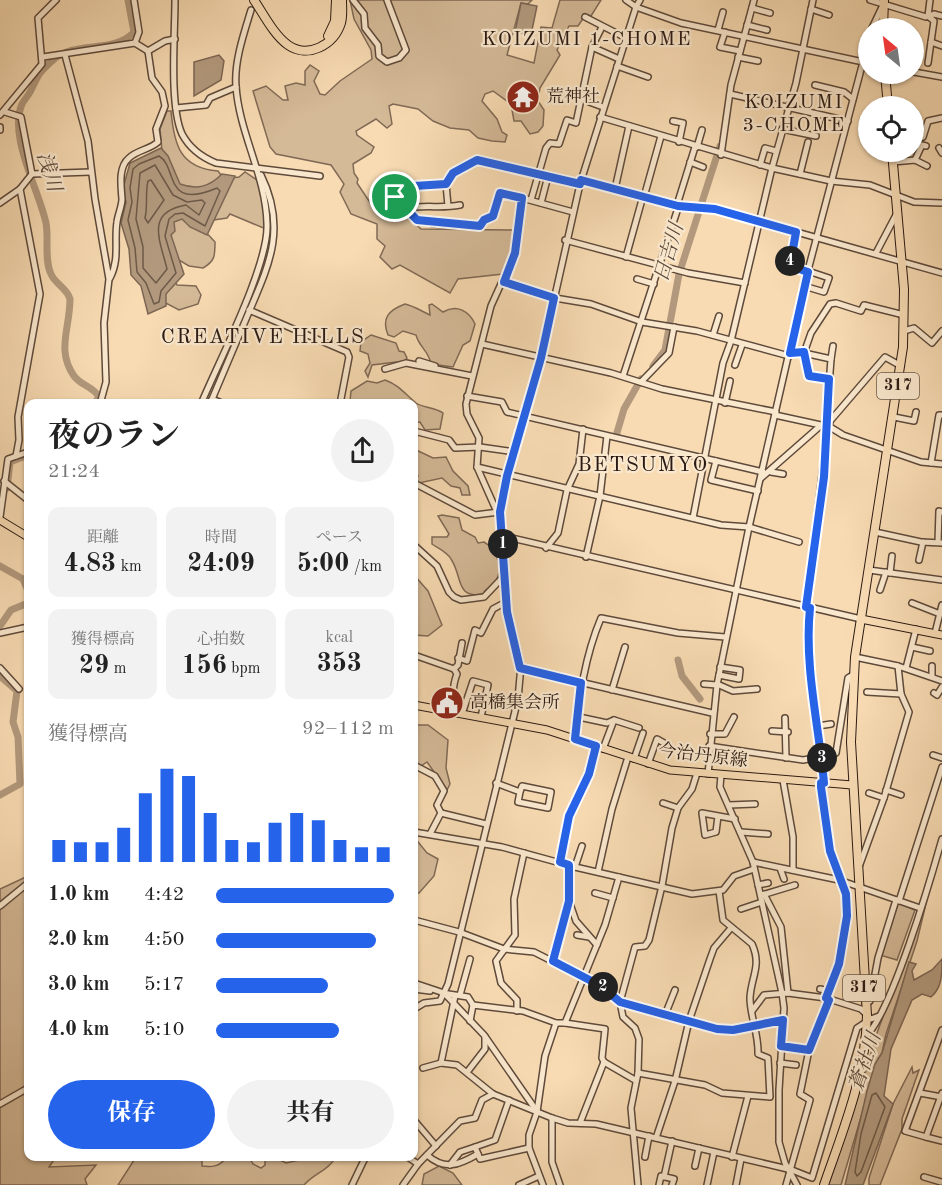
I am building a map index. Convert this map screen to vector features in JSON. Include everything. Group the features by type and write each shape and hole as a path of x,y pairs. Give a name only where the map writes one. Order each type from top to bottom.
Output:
{"highway":[{"path":"256,0 287,37 297,44 308,47 322,42 331,31 336,13 336,0"},
{"path":"256,0 284,41 292,47 308,51 324,45 335,33 341,21 342,0"},
{"path":"883,18 884,2"},
{"name":"317","path":"824,1185 857,1085 866,1038 852,785 853,675 894,417 904,331 902,261 893,162"}],"main road":[{"path":"0,519 24,534"},
{"path":"861,619 938,634"},
{"name":"今治丹原線","path":"418,706 512,722 575,739 648,764 697,773 852,785"}],"street":[{"path":"0,203 21,189 32,174 21,117 2,114 42,64 38,18 56,0"},
{"path":"134,0 139,32 135,43"},
{"path":"175,0 176,108 182,134 191,148 202,157 216,163 320,176"},
{"path":"353,0 364,14 365,28 378,45 379,56 387,62 399,58 406,50 387,0"},
{"path":"626,0 636,7 681,23 858,60"},
{"path":"499,512 541,358 565,240 580,182 640,0"},
{"path":"721,155 730,94 754,0"},
{"path":"693,519 723,363 732,341 813,0"},
{"path":"870,0 928,16 942,16"},
{"path":"928,16 930,0"},
{"path":"877,18 884,2"},
{"path":"752,8 770,13"},
{"path":"811,9 829,15"},
{"path":"203,399 264,253 268,225 257,168 243,125 236,87 237,67 253,11"},
{"path":"717,30 723,12"},
{"path":"928,16 934,21 928,63"},
{"path":"585,17 626,38"},
{"path":"747,25 766,30"},
{"path":"531,200 546,148 550,143 559,144 567,120 576,123 592,47 602,27"},
{"path":"724,32 720,47 758,61"},
{"path":"148,51 165,40 175,39"},
{"path":"931,42 942,46"},
{"path":"43,57 135,43 148,51 152,78 162,92 165,106 156,129 158,142 150,149 129,157 124,165 120,187 122,201 117,230 118,244 104,323 106,381 101,399"},
{"path":"592,47 619,59"},
{"path":"65,55 64,59 88,141 91,172 110,279"},
{"path":"617,66 648,77"},
{"path":"924,74 942,77"},
{"path":"708,774 712,714 725,637 804,286 858,84"},
{"path":"815,85 844,92 853,99"},
{"path":"176,108 206,105 210,98 236,87"},
{"path":"162,92 176,100"},
{"path":"730,94 848,121"},
{"path":"581,99 603,107"},
{"path":"600,117 721,155 772,168 831,181 870,185 914,202 942,202"},
{"path":"924,134 928,121 942,117"},
{"path":"673,121 683,123 678,142"},
{"path":"615,189 629,126"},
{"path":"782,129 816,136"},
{"path":"623,376 702,130"},
{"path":"626,257 661,136"},
{"path":"800,174 808,142"},
{"path":"760,165 765,148 776,151"},
{"path":"448,206 446,184 453,173 477,160 615,189 678,205 715,209 942,273"},
{"path":"690,162 703,166"},
{"path":"919,162 927,166"},
{"path":"212,399 270,261 274,239 272,197 257,168"},
{"path":"32,174 91,172"},
{"path":"541,203 548,176"},
{"path":"446,184 398,187 395,197 404,209 417,220 425,223 480,226 484,220 493,216 500,193 573,212"},
{"path":"16,456 19,440 18,417 40,294 39,276 26,226 21,189"},
{"path":"418,1007 424,1003 440,1001 444,993 512,722 520,668 506,602 503,536 499,512 477,467 480,447 477,431 467,414 467,396 492,306 515,253 522,198"},
{"path":"404,209 418,205 460,205"},
{"path":"876,253 897,213"},
{"path":"796,232 790,266 829,278 824,292 804,286"},
{"path":"565,240 660,266 745,283"},
{"path":"638,279 654,284"},
{"path":"504,282 554,298 591,304 642,322 713,335 742,345 789,354 804,352 831,360"},
{"path":"829,379 809,376 804,352 811,333 830,304 836,303 861,311 864,305 904,315"},
{"path":"249,310 347,351 349,357 341,399"},
{"path":"713,335 719,316"},
{"path":"641,382 669,353 674,327"},
{"path":"904,331 914,328 932,343 942,331"},
{"path":"482,344 623,376 662,389 825,426 843,435 931,463 942,464"},
{"path":"735,365 742,345"},
{"path":"786,1185 810,1100 801,1094 809,1050 828,999 846,929 846,894 830,851 810,657 808,608 833,345"},
{"path":"467,396 502,402 507,412 705,458 762,475 771,472 807,435 825,426 885,357 901,366"},
{"path":"419,361 439,369"},
{"path":"385,369 406,363 421,368 439,369 472,376"},
{"path":"726,403 730,381"},
{"path":"841,394 850,396"},
{"path":"894,417 914,422 916,412"},
{"path":"931,463 939,415 942,415"},
{"path":"546,548 558,533 567,490 579,464 583,429"},
{"path":"418,432 449,440 455,448 480,447 515,452"},
{"path":"586,557 600,496 608,436"},
{"path":"0,519 8,459 24,453"},
{"path":"716,461 711,480 758,491"},
{"path":"477,467 693,519 721,525 749,527 799,542"},
{"path":"771,472 783,474"},
{"path":"4,481 24,497"},
{"path":"418,485 441,495 462,511 475,515 499,512"},
{"path":"875,532 924,542 940,542 939,511 942,512"},
{"path":"503,536 546,548 861,619"},
{"path":"919,560 924,542"},
{"path":"418,549 437,566 449,592 461,600 484,597 505,575"},
{"path":"880,590 892,556"},
{"path":"869,570 942,580"},
{"path":"458,658 466,661 475,630 481,633 494,609 506,602"},
{"path":"912,603 940,614"},
{"path":"938,634 942,605"},
{"path":"575,739 581,683 590,642 601,618 678,633 725,637"},
{"path":"0,633 24,628"},
{"path":"906,668 916,629"},
{"path":"454,669 458,665 462,643"},
{"path":"612,690 625,647"},
{"path":"912,647 930,651"},
{"path":"418,657 454,669 457,674 452,686 454,700 451,713"},
{"path":"855,657 906,668 918,674 939,677"},
{"path":"857,868 862,864 884,798 909,712 901,694 898,666"},
{"path":"932,666 939,677"},
{"path":"719,675 739,679 740,670 720,667"},
{"path":"0,668 19,689"},
{"path":"520,668 712,714"},
{"path":"710,746 811,760 836,753 848,678 853,675"},
{"path":"462,714 473,681 488,685 481,717"},
{"path":"704,684 717,684 733,691 757,689"},
{"path":"934,693 937,694 942,687"},
{"path":"867,692 901,694"},
{"path":"579,717 607,723 614,720 641,731 597,872"},
{"path":"710,734 726,734 734,717"},
{"path":"785,718 788,732 786,758"},
{"path":"560,862 569,816 614,720"},
{"path":"818,726 831,724"},
{"path":"772,730 788,732"},
{"path":"648,764 657,739 664,742"},
{"path":"933,755 942,758"},
{"path":"418,767 435,776 441,783 444,791 437,805 441,813 486,824"},
{"path":"865,1002 870,1001 878,958 942,767"},
{"path":"638,1185 631,1108 638,1073 639,1039 635,1028 623,1017 620,1002 635,947 645,946 649,940 662,886 672,828 678,808 692,789 697,773"},
{"path":"721,775 720,787 754,865 785,993"},
{"path":"783,780 793,837 793,870"},
{"path":"496,783 520,792"},
{"path":"522,786 551,792 548,808 518,802 520,792 522,786"},
{"path":"886,790 902,795"},
{"path":"869,793 884,798"},
{"path":"663,803 678,808"},
{"path":"729,805 755,804"},
{"path":"430,834 441,813"},
{"path":"718,816 716,832 705,835 702,813 735,819"},
{"path":"418,832 482,843 692,894 719,891 729,885 734,876 754,865 793,870 839,880 920,908"},
{"path":"741,832 768,834"},
{"path":"866,1038 874,1028 902,963 942,840"},
{"path":"553,961 569,901 572,866 582,846"},
{"path":"517,1011 518,1000 501,983 496,961 515,935 514,900 524,853"},
{"path":"780,868 784,879"},
{"path":"565,1023 597,945 619,877"},
{"path":"758,885 768,883"},
{"path":"741,909 762,897 795,885"},
{"path":"0,906 24,886"},
{"path":"719,891 721,916 730,928 752,944 754,949 758,967 750,993 756,1024 758,1054 768,1058 770,1097"},
{"path":"595,893 613,898"},
{"path":"762,897 781,927 785,993 780,1063 780,1147 797,1185"},
{"path":"569,901 573,915 597,945"},
{"path":"765,913 771,908"},
{"path":"418,921 504,949 534,952 601,986 620,1002 665,1015 717,1029 733,1030 783,1020"},
{"path":"656,1137 675,1081 689,1021 714,948 730,928"},
{"path":"577,935 589,937"},
{"path":"441,1063 445,1057 452,1004 458,996 470,959"},
{"path":"418,984 444,993 484,1035 537,1112"},
{"path":"820,989 830,991"},
{"path":"418,990 468,997 473,1005 470,1021"},
{"path":"665,1015 675,990"},
{"path":"752,1011 762,997 785,993 828,999 861,1009 866,1019"},
{"path":"473,1005 517,1011 556,1023 605,1029 602,1058 604,1062 580,1123"},
{"path":"423,1068 441,1063 457,1065 468,1071 493,1094 552,1118 656,1137 790,1171 812,1179 857,1028 866,1019 879,1016"},
{"path":"543,1185 529,1148 529,1135 537,1112 545,1056 556,1023"},
{"path":"942,1030 920,1094 904,1131 942,1141"},
{"path":"468,1071 485,1049 484,1035"},
{"path":"781,1046 809,1050"},
{"path":"604,1062 622,1070 635,1080"},
{"path":"780,1063 796,1065"},
{"path":"638,1073 705,1085 722,1093 770,1097 780,1094"},
{"path":"0,1104 24,1090"},
{"path":"403,1185 418,1164 460,1121 475,1118 482,1100 493,1094"},
{"path":"920,1094 942,1096 926,1137"},
{"path":"732,1156 748,1096"},
{"path":"450,1165 460,1152 495,1140 509,1100"},
{"path":"552,1118 552,1162 560,1185"},
{"path":"418,1125 436,1146"},
{"path":"645,1157 649,1136"},
{"path":"664,1177 672,1141"},
{"path":"475,1147 483,1159 529,1148"},
{"path":"695,1166 699,1148"},
{"path":"707,1185 714,1152"},
{"path":"427,1155 435,1162 450,1165 463,1163 478,1154"},
{"path":"736,1185 741,1159"},
{"path":"352,1185 364,1161"},
{"path":"414,1161 418,1164"},
{"path":"519,1185 539,1176"},
{"path":"659,1185 661,1176 674,1179 672,1185"},
{"path":"924,1177 941,1182"}],"shaded area":[{"path":"350,0 532,0 528,4 521,3 507,55 534,63 541,27 552,28 560,0 601,0 591,16 586,14 578,26 569,26 557,50 560,55 540,88 538,101 544,110 543,126 538,132 530,134 521,121 514,121 511,104 493,91 485,94 482,101 497,119 502,132 507,135 505,142 478,138 469,130 450,128 433,121 418,109 393,104 389,106 392,124 387,128 376,119 356,131 357,135 374,147 371,153 353,164 354,173 358,179 357,183 373,207 385,204 402,211 421,229 514,230 512,253 503,274 458,279 450,293 400,265 392,269 380,257 385,246 377,239 377,224 351,214 340,192 344,184 331,165 276,154 270,147 253,91 266,86 283,100 288,100 285,86 296,83 305,85 305,71 310,65 319,71 314,81 320,94 325,95 340,81 372,59 371,50 354,19"},
{"path":"167,111 171,111 177,144 187,160 205,169 218,171 224,179 239,177 245,172 260,182 266,229 230,214 227,218 207,221 203,229 215,242 214,255 210,263 203,268 189,266 174,257 173,277 177,285 196,286 201,295 198,304 179,310 160,300 174,189 163,162 160,129"},
{"path":"405,304 430,315 429,305 432,304 443,312 458,309 466,312 472,319 475,324 470,341 463,345 453,367 431,364 416,335 403,331 394,337 388,335 385,324 388,315"},
{"path":"371,335 396,343 399,351 404,352 407,358 405,361 372,365 368,377 365,371 370,363 368,354 360,351 361,342"},
{"path":"385,380 390,382 412,399 350,399 351,391 367,381 377,383"},
{"path":"418,404 443,413 440,429 425,430 418,422"},
{"path":"418,451 433,458 446,457 453,471 468,486 470,495 462,495 460,488 451,486 442,478 419,483"},
{"path":"438,516 459,518 462,530 475,537 478,543 484,542 496,555 499,574 493,585 483,594 474,595 464,590 449,557 432,544 432,537 447,537 449,534"},
{"path":"418,580 428,591 442,625 428,636 418,635"},
{"path":"418,725 428,725 448,740 446,768 450,784 447,790 427,762 421,766 418,765"},
{"path":"418,842 427,853 438,859 434,876 419,893"},
{"path":"24,878 24,1161 53,1161 49,1167 96,1165 85,1179 87,1185 0,1185 0,889"},
{"path":"930,887 917,941 886,1034 882,1053 878,1059 841,1185 827,1185 877,1033"},
{"path":"896,902 915,910 897,960 880,955"},
{"path":"912,1067 913,1073 919,1070 902,1119 902,1129 880,1185 869,1185 869,1178 893,1104"},
{"path":"133,1161 202,1161 202,1166 215,1166 223,1161 251,1161 261,1168 265,1165 265,1161 286,1163 333,1161 304,1185 118,1185"},
{"path":"439,1166 453,1173 462,1185 422,1185 424,1174"}],"water":[{"path":"521,3 537,6 531,35 515,32"},
{"path":"219,55 224,61 221,80 194,96 194,62"},
{"path":"161,148 168,156 180,184 197,187 212,182 222,174 235,176 207,235 190,227 182,219 174,222 175,231 171,235 184,274 166,294 166,306 148,314 141,286 131,275 129,249 121,223 126,202 123,188 130,163"},
{"path":"942,959 939,985 935,993 931,997 922,994 912,1000 891,1049 884,1096 893,1104 863,1185 845,1185 867,1091 875,1064 882,1053 909,962 916,964 912,971 914,980 932,970"}],"waterway":[{"name":"浅川","path":"98,399 99,397 94,391 74,376 66,357 65,339 70,299 49,268 46,223 26,163 19,131 19,117 22,104 39,75 53,60 72,50 116,43 126,39 134,32 128,0"},
{"name":"日吉川","path":"653,366 665,350 679,274 720,146"},
{"name":"日吉川","path":"616,436 624,409 641,379"},
{"name":"浅川","path":"7,488 10,462 24,457"},
{"name":"浅川","path":"0,566 24,581"},
{"name":"浅川","path":"0,626 11,610 24,605"},
{"path":"678,660 682,676 700,699"},
{"name":"浅川","path":"0,676 17,691 13,722 18,737 20,784 0,795"}],"place":[{"name":"荒神社","path":"523,97"},
{"name":"高橋集会所","path":"447,703"}],"district":[{"name":"KOIZUMI 1-CHOME","path":"587,40"},
{"name":"KOIZUMI 3-CHOME","path":"794,114"},
{"name":"CREATIVE HILLS","path":"263,337"},
{"name":"BETSUMYO","path":"643,465"}],"route":[{"path":"477,160 580,184 581,180 678,206 715,209 796,232 790,266 791,269 808,272 790,353 804,352 809,376 829,379 824,477 806,607 810,608 808,625 810,657 824,783 821,783 821,787 832,864 846,894 847,916 839,964 826,998 829,1000 809,1050 781,1046 783,1020 733,1030 717,1029 620,1002 601,986 553,961 569,901 569,865 560,862 569,816 589,774 596,746 575,739 581,683 520,668 519,655 507,612 500,512 507,476 541,358 554,298 518,289 504,282 515,253 522,198 500,193 493,216 484,220 480,226 425,223 405,211 395,197 398,187 427,187 446,184 453,173 465,169 477,160"}],"water label":[{"name":"蒼社川","path":"866,1062"}]}
